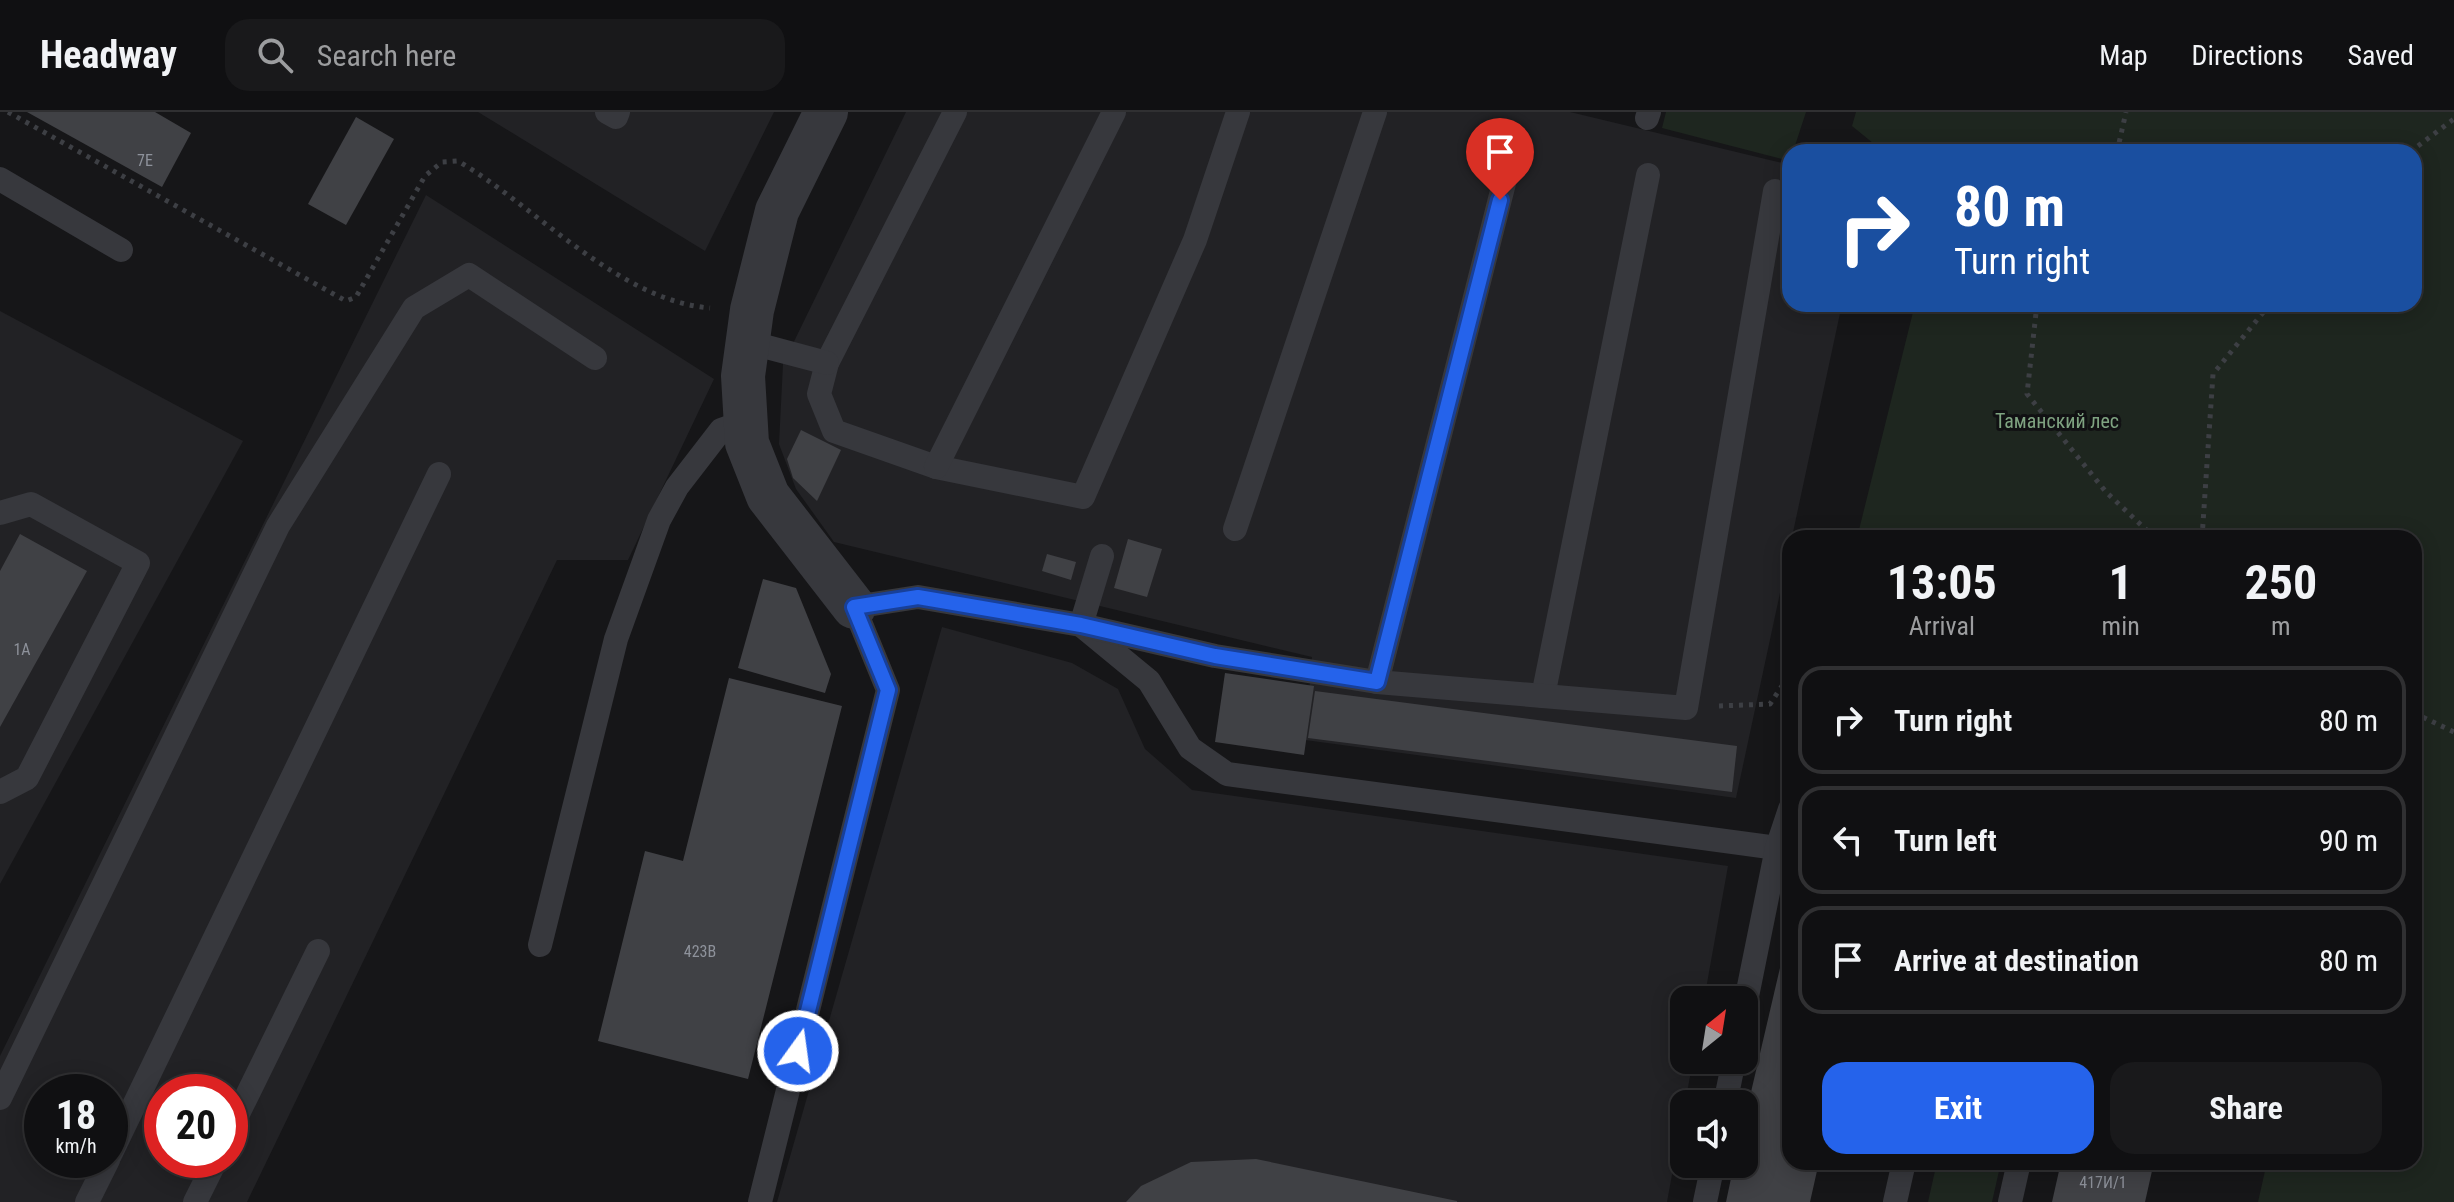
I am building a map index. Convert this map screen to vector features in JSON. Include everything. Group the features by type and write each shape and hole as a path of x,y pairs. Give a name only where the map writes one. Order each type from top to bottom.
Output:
{"street":[{"path":"826,112 777,211 750,326 743,376 747,443 768,496 854,607"}],"lane":[{"path":"607,112 616,117 618,112"},
{"path":"955,112 827,363 819,394 834,431 936,467 1083,497 1195,240 1238,112"},
{"path":"936,467 1114,112"},
{"path":"1235,529 1375,112"},
{"path":"1377,682 1515,140"},
{"path":"1543,696 1648,175"},
{"path":"0,179 121,250"},
{"path":"760,1202 888,690 854,607 918,597 1081,625 1215,656 1377,682 1686,708 1775,191"},
{"path":"0,1098 278,526 414,308 469,275 595,358"},
{"path":"750,326 827,363"},
{"path":"540,945 616,639 659,520 677,487 721,430 746,421"},
{"path":"128,1119 439,474"},
{"path":"0,513 31,504 138,563 27,778 0,792"},
{"path":"1081,625 1102,556"},
{"path":"1081,625 1149,681 1190,748 1227,774 1777,848"},
{"path":"1749,986 1782,833"},
{"path":"248,1093 318,951"},
{"path":"1895,1202 1902,1170"},
{"path":"2010,1202 2017,1170"},
{"path":"87,1202 99,1178"},
{"path":"195,1202 207,1178"},
{"path":"1705,1202 1710,1178"}],"path":[{"path":"8,112 346,301 356,297 425,176 442,162 458,161 649,291 750,326"},
{"path":"2119,144 2126,112"},
{"path":"2421,144 2454,119"},
{"path":"2036,312 2027,394 2106,492 2146,530"},
{"path":"2203,530 2213,374 2263,312"},
{"path":"1686,708 1770,704 1782,686"},
{"path":"2422,717 2454,732"}],"shaded area":[{"path":"478,112 774,112 705,251"},
{"path":"906,112 1570,112 1782,163 1782,312 1840,312 1794,530 1782,530 1782,584 1736,798 1305,740 1312,657 834,542 796,489 779,444 783,364"},
{"path":"426,195 714,379 628,560 557,560 247,1202 0,1202 0,1056"},
{"path":"0,311 243,441 0,884"},
{"path":"942,627 1072,663 1118,689 1145,749 1192,790 1728,866 1707,986 1670,986 1670,1074 1690,1074 1688,1090 1670,1090 1671,1178 1667,1202 777,1202"}],"green space":[{"path":"1666,112 1806,112 1796,144 1782,144 1782,159 1662,128"},
{"name":"Таманский лес","path":"1856,112 2454,112 2454,1202 2258,1202 2265,1170 2422,1170 2422,530 1859,530 1913,312 2422,312 2422,144 1874,144 1852,126"},
{"path":"1935,1170 1999,1170 1992,1202 1928,1202"}],"building":[{"path":"27,112 155,112 191,133 162,187"},
{"path":"356,117 394,139 346,225 308,204"},
{"path":"801,430 841,450 817,501 793,478 787,459"},
{"path":"20,534 87,571 0,727 0,571"},
{"path":"1128,539 1162,549 1147,597 1114,588"},
{"path":"1047,554 1076,562 1071,580 1042,571"},
{"path":"763,579 796,588 831,674 825,693 738,668"},
{"path":"1225,673 1314,686 1304,755 1215,742"},
{"path":"729,678 842,706 748,1079 598,1041 645,851 683,861"},
{"path":"1315,691 1737,746 1732,792 1308,738"},
{"path":"1782,959 1782,1170 1817,1170 1810,1202 1726,1202 1731,1178 1758,1178 1758,1090 1751,1090 1755,1074 1758,1074 1758,1062"},
{"path":"1256,1159 1457,1202 1126,1202 1141,1186 1191,1162"},
{"path":"2059,1170 2152,1170 2145,1202 2052,1202"}],"route":[{"path":"798,1051 888,690 854,607 918,597 1081,625 1215,656 1377,682 1500,200"}]}
